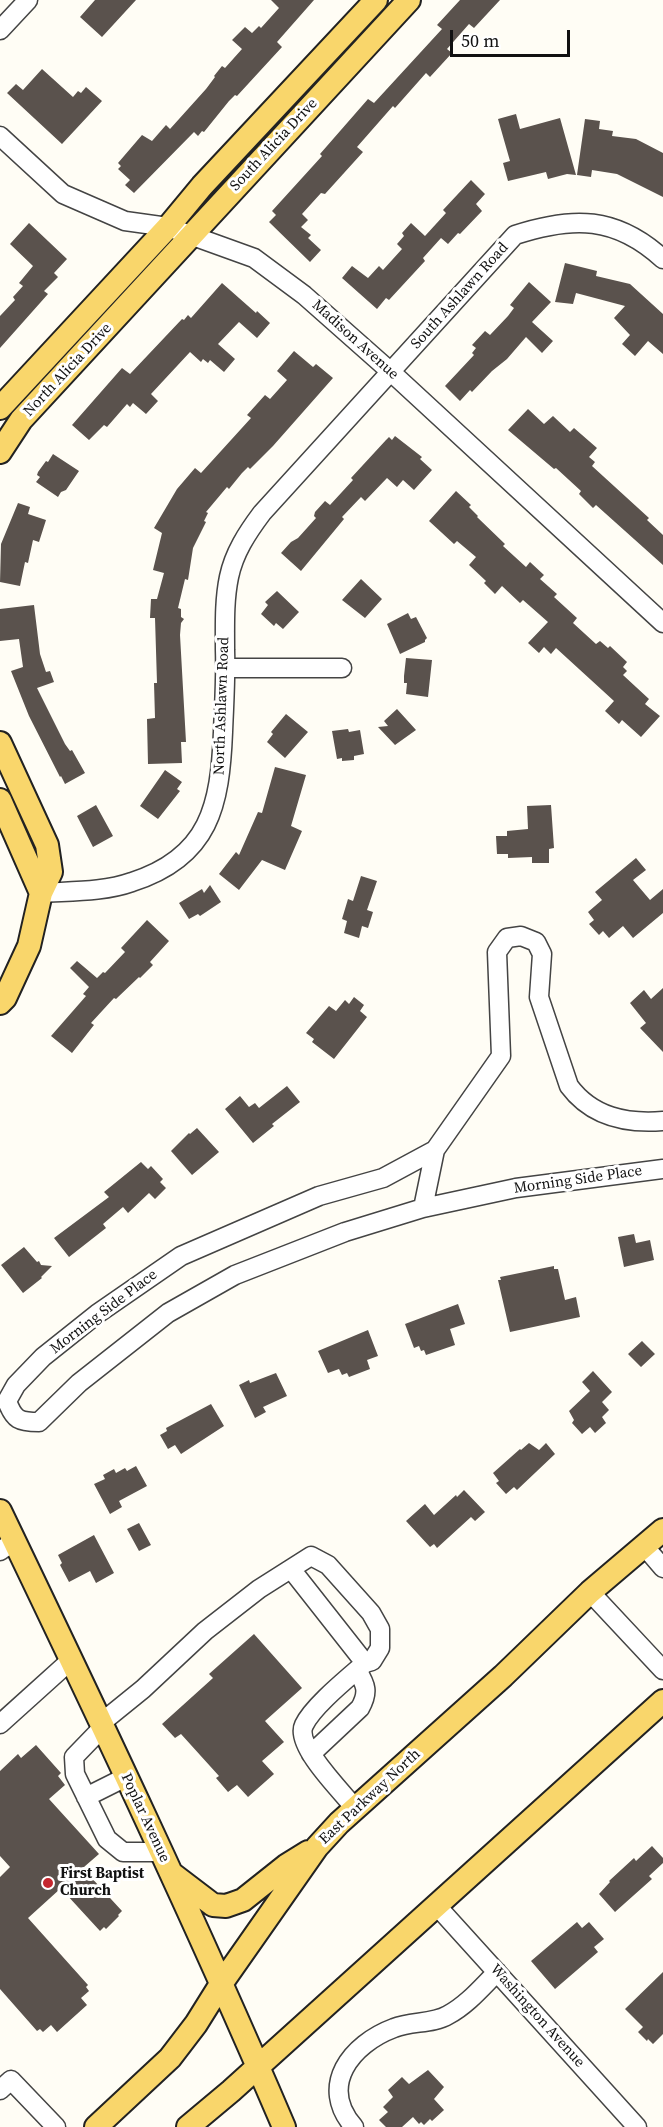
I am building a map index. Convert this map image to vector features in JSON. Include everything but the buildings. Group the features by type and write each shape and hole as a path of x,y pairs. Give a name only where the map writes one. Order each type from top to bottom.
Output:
{"main road":[{"name":"South Alicia Drive","path":"123,275 202,186 376,0"},
{"name":"South Alicia Drive","path":"141,291 409,0"},
{"name":"North Alicia Drive","path":"0,408 123,275"},
{"name":"North Alicia Drive","path":"0,452 21,420 141,291"},
{"path":"0,742 47,845 51,872 42,893 29,946 5,998 0,1003"},
{"path":"0,800 42,893"},
{"name":"Poplar Avenue","path":"0,1511 7,1546 71,1660 102,1725 284,2127"},
{"name":"East Parkway North","path":"96,2127 170,2058 317,1847 356,1808 503,1676 590,1592 663,1530"},
{"path":"188,2127 663,1701"},
{"path":"165,1862 213,1905 226,1906 243,1900 287,1865 317,1847"}],"street":[{"path":"0,30 28,0"},
{"name":"Madison Avenue","path":"0,136 63,194 124,221 168,227 254,258 304,295 392,372 663,623"},
{"name":"South Ashlawn Road","path":"334,434 515,236 544,226 583,221 624,231 663,259"},
{"name":"North Ashlawn Road","path":"42,893 104,888 130,883 171,864 198,838 208,821 219,786 226,597 238,549 262,513 334,434"},
{"path":"225,668 342,668"},
{"name":"Morning Side Place","path":"423,1208 435,1150 501,1056 497,952 507,938 521,936 536,942 542,954 538,997 569,1086 574,1093 587,1105 621,1120 641,1123 663,1121"},
{"name":"Morning Side Place","path":"435,1150 383,1178 319,1196 181,1256 97,1314 43,1357 16,1385 7,1401 12,1415 24,1422 39,1422 79,1383 168,1313 235,1275 345,1232 423,1208 516,1188 663,1169"},
{"path":"645,1547 663,1568"},
{"path":"165,1862 123,1852 107,1839 75,1774 74,1757 102,1725 205,1631 259,1589 311,1557 328,1565 371,1613 380,1629 380,1648 372,1661 361,1666 317,1709 303,1727 303,1739 311,1754 356,1808"},
{"path":"291,1569 361,1666 367,1685 365,1699 360,1708 311,1754"},
{"path":"590,1592 663,1670"},
{"path":"0,1724 71,1660"},
{"path":"86,1797 126,1777"},
{"name":"Washington Avenue","path":"436,1905 637,2127"},
{"path":"354,2127 347,2119 340,2103 338,2088 342,2073 353,2055 373,2037 397,2026 446,2017 469,2000 497,1972"},
{"path":"0,2090 11,2080 56,2127"}],"place":[{"name":"First Baptist Church","path":"48,1883"}]}
